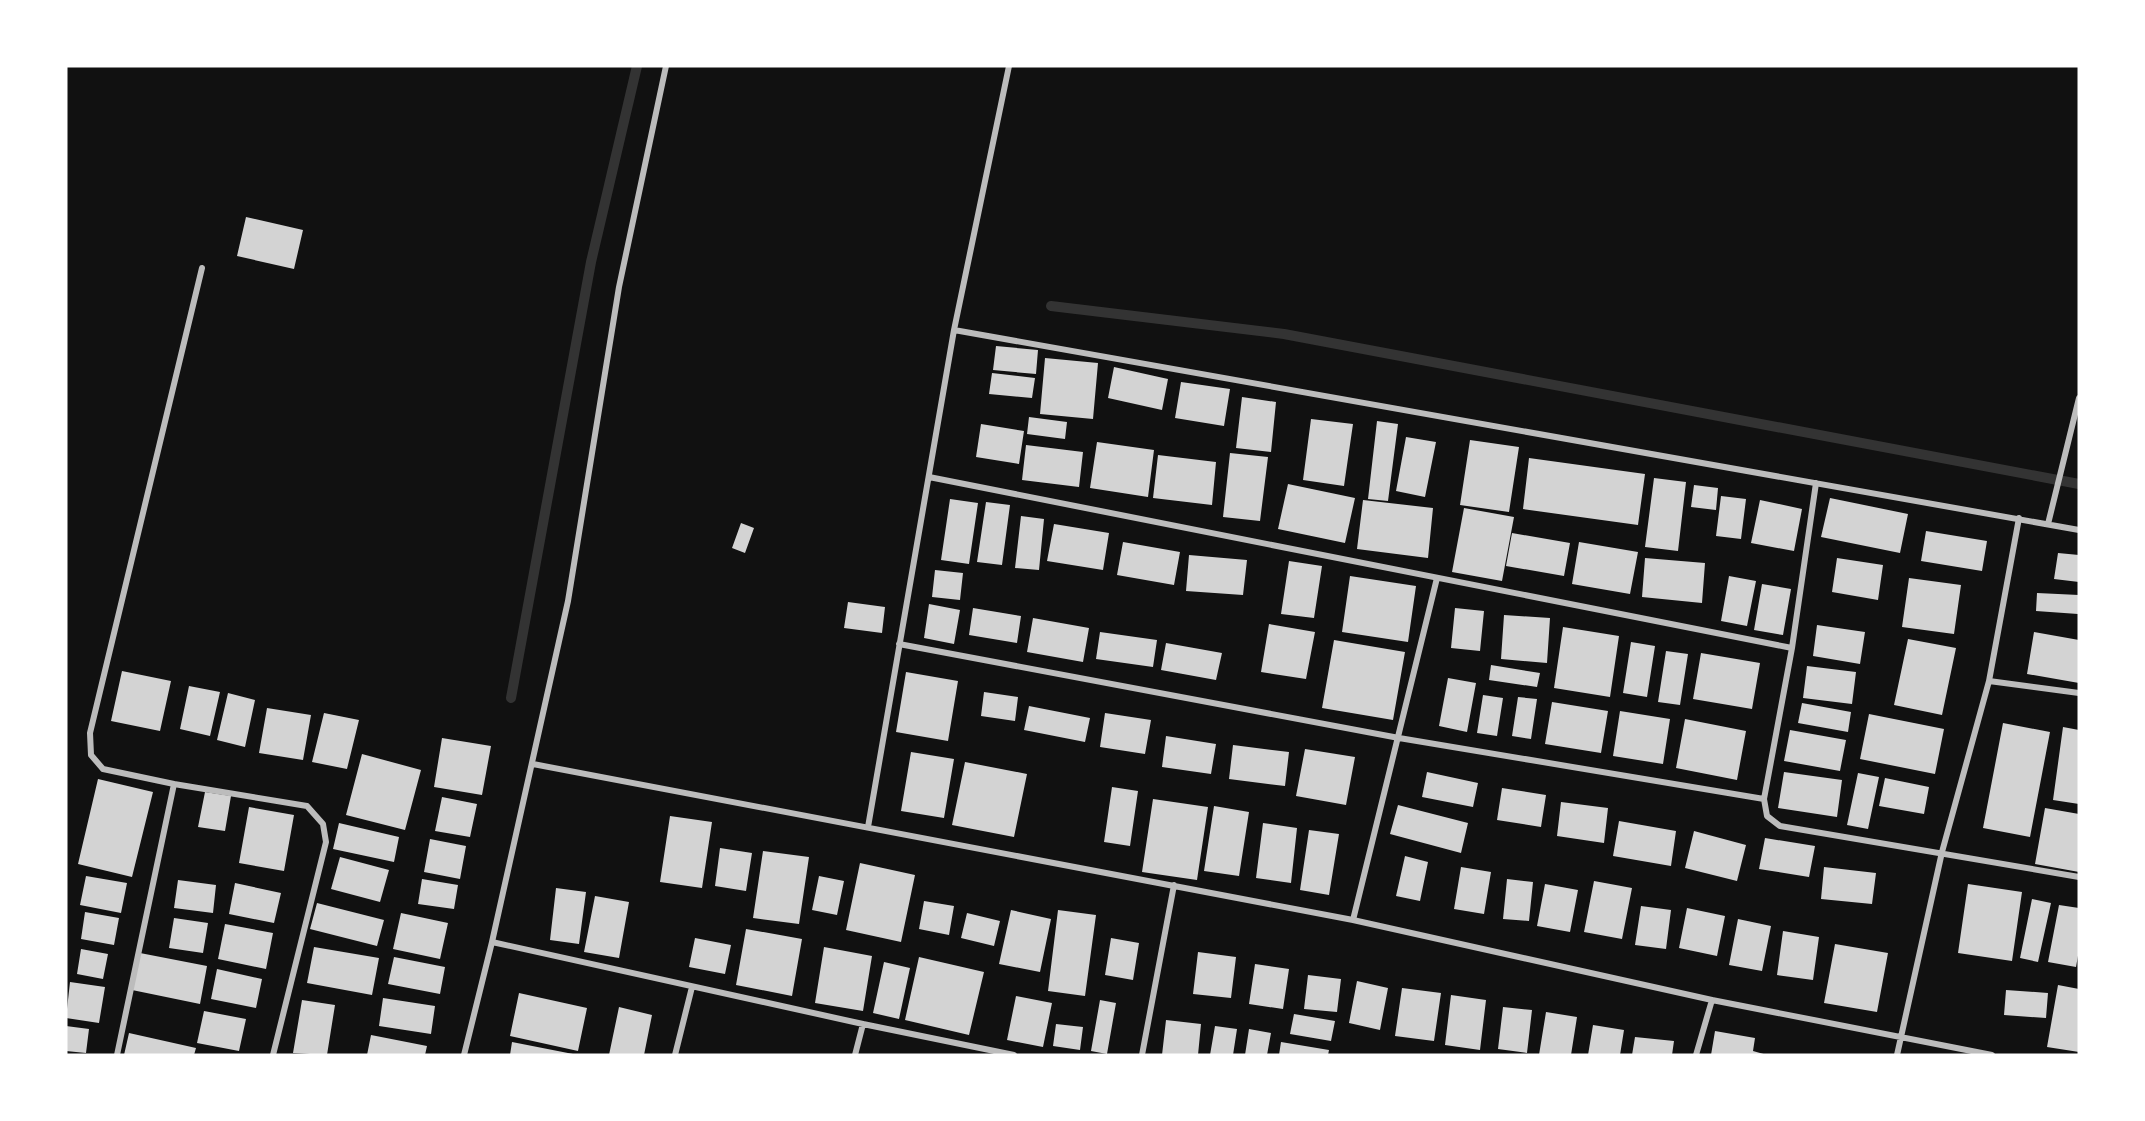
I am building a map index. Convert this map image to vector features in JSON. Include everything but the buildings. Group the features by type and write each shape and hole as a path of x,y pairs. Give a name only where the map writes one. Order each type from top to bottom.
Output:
{"street":[{"path":"464,1055 533,764 568,601 619,287 666,66"},
{"path":"868,827 954,330 1010,66"},
{"path":"202,268 90,733 91,755 103,769 174,784 307,806 323,824 326,842 273,1055"},
{"path":"954,330 2079,530"},
{"path":"2048,524 2079,398"},
{"path":"929,477 1792,648"},
{"path":"1816,483 1792,648 1764,799 1767,816 1780,826 2079,877"},
{"path":"1897,1055 1942,852 1989,681 2019,518"},
{"path":"1353,920 1437,578"},
{"path":"899,644 1399,738 1764,799"},
{"path":"1989,681 2079,693"},
{"path":"533,764 1353,920 1712,1000 1992,1055"},
{"path":"117,1055 174,784"},
{"path":"1142,1055 1174,885"},
{"path":"492,942 862,1024 1014,1055"},
{"path":"675,1055 692,987"},
{"path":"1696,1055 1712,1000"},
{"path":"855,1055 862,1024"}],"waterway":[{"path":"511,698 591,262 637,66"},
{"path":"1051,306 1284,334 2079,484"}]}
